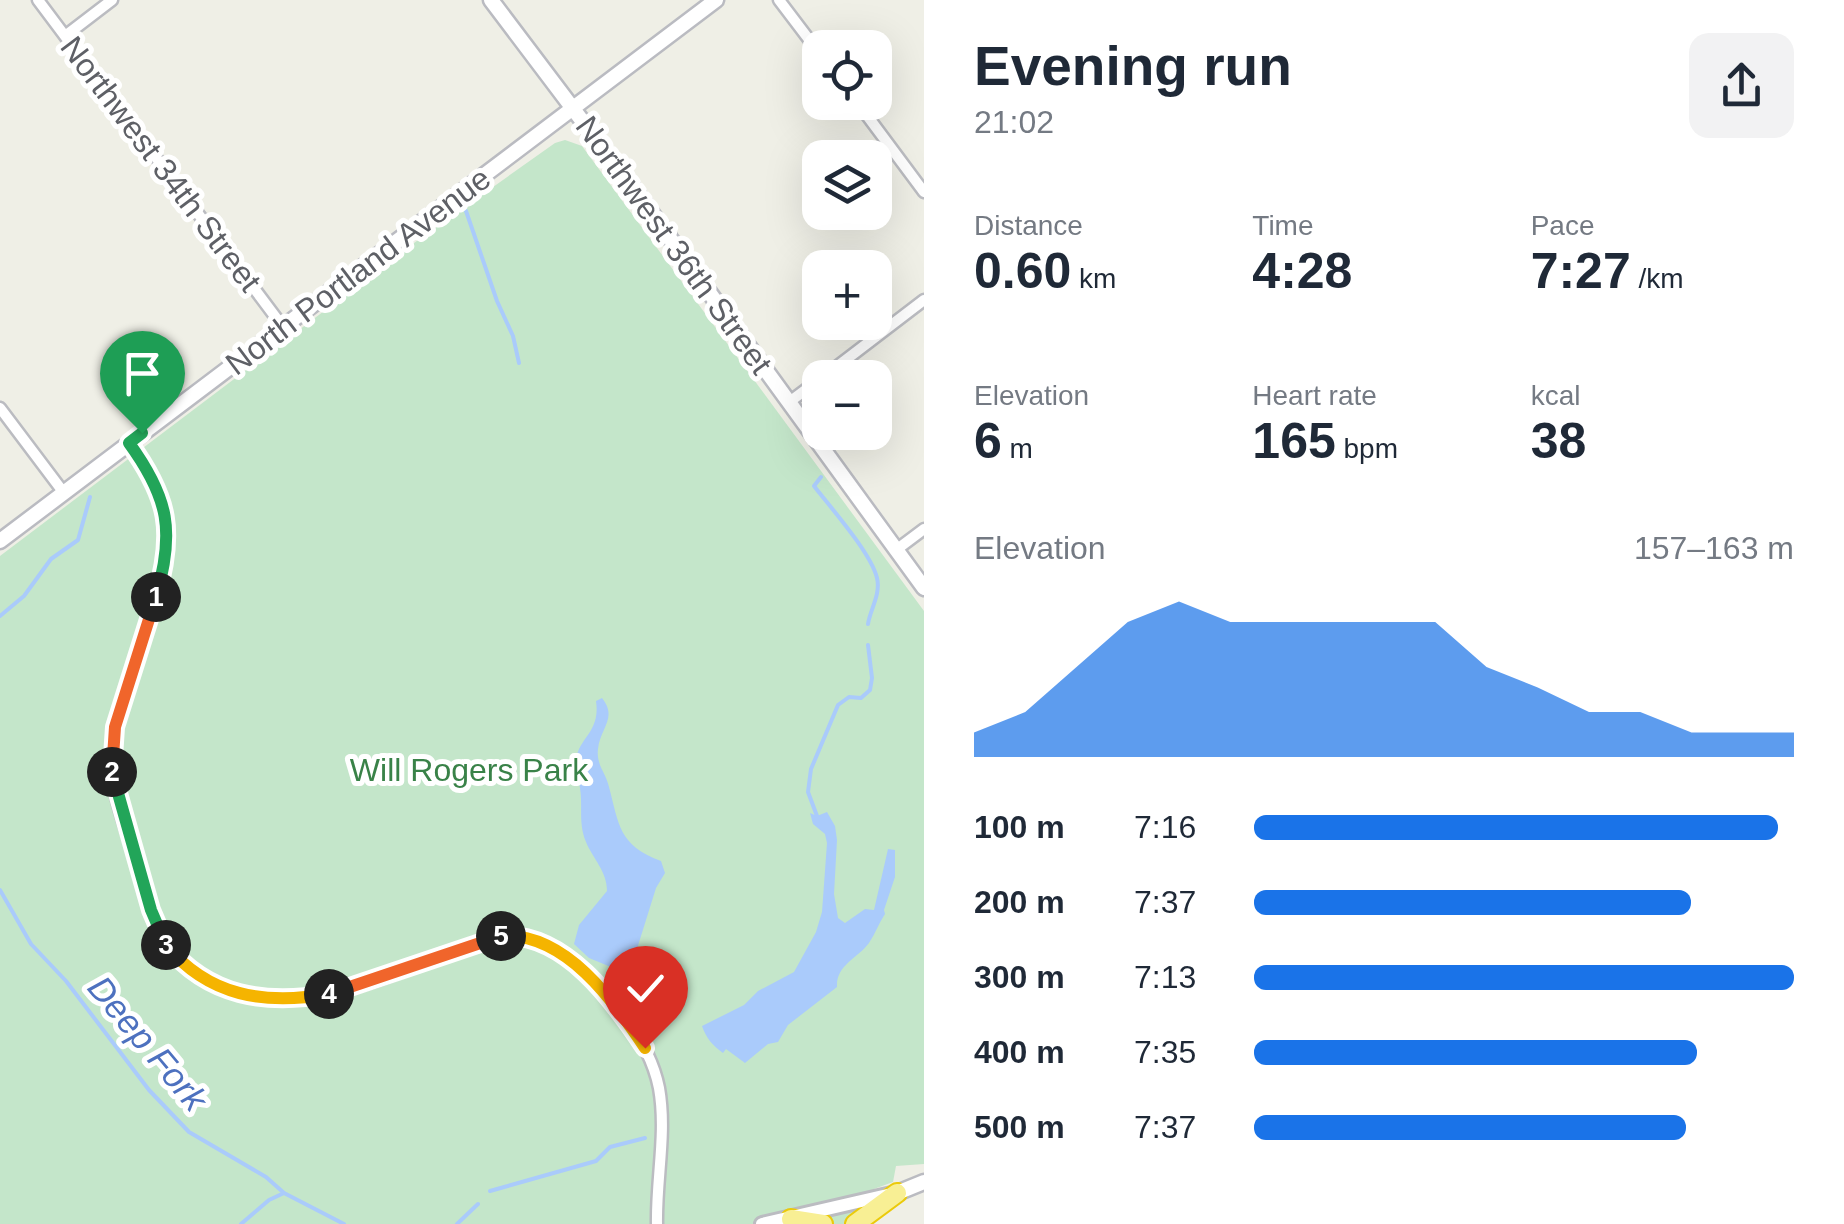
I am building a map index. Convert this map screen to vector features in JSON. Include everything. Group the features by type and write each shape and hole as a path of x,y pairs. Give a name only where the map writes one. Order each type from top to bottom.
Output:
{"highway":[{"path":"856,1224 896,1193"},
{"path":"791,1219 824,1224"}],"main road":[{"name":"Northwest 36th Street","path":"492,0 924,588"},
{"name":"North Portland Avenue","path":"0,541 716,0"},
{"path":"896,1193 924,1182"}],"street":[{"name":"Northwest 34th Street","path":"38,0 283,327"},
{"path":"65,36 112,0"},
{"path":"779,0 802,30"},
{"path":"870,120 924,192"},
{"path":"845,360 924,300"},
{"path":"788,402 802,392"},
{"path":"0,408 64,493"},
{"path":"129,443 159,492 168,543 162,575 115,727 111,765 143,882 165,944 189,969 216,986 248,997 285,1000 365,984 489,938 518,936 552,948 613,1002 650,1058 660,1092 662,1126 656,1224"},
{"path":"896,550 924,529"},
{"path":"762,1224 896,1193"}],"green space":[{"name":"Will Rogers Park","path":"565,140 582,146 924,611 924,1164 896,1166 893,1182 874,1189 864,1206 845,1224 0,1224 0,556 414,243 555,143"}],"water":[{"path":"602,698 608,717 598,755 619,822 628,840 661,861 665,873 656,888 631,968 623,972 589,958 574,944 579,925 607,891 584,835 576,765 579,748 595,722 596,701"},
{"path":"827,812 837,840 834,894 838,918 845,923 865,909 874,910 888,849 895,850 895,877 885,914 869,943 840,973 837,987 788,1025 778,1042 768,1044 745,1063 726,1049 723,1053 716,1048 702,1026 744,1005 758,991 794,972 816,932 822,912 827,843 810,813 817,816"}],"waterway":[{"path":"466,211 513,336 519,363"},
{"path":"821,477 814,486 859,544 877,578 868,624"},
{"path":"0,616 24,596 51,559 78,540 90,497"},
{"path":"817,816 808,792 811,769 838,705 849,697 861,698 870,690 868,645"},
{"name":"Deep Fork","path":"0,890 31,944 66,981 149,1090 189,1132 266,1177 284,1193 344,1224"},
{"path":"490,1191 596,1161 610,1147 645,1138"},
{"path":"241,1224 269,1200 284,1193"},
{"path":"457,1224 478,1204"}],"route":[{"path":"142,433 129,443 159,492 168,530 167,554 115,727 111,765 151,910 165,944 189,969 216,986 248,997 285,1000 329,994 489,938 518,936 544,944 573,964 613,1002 645,1048"}]}
